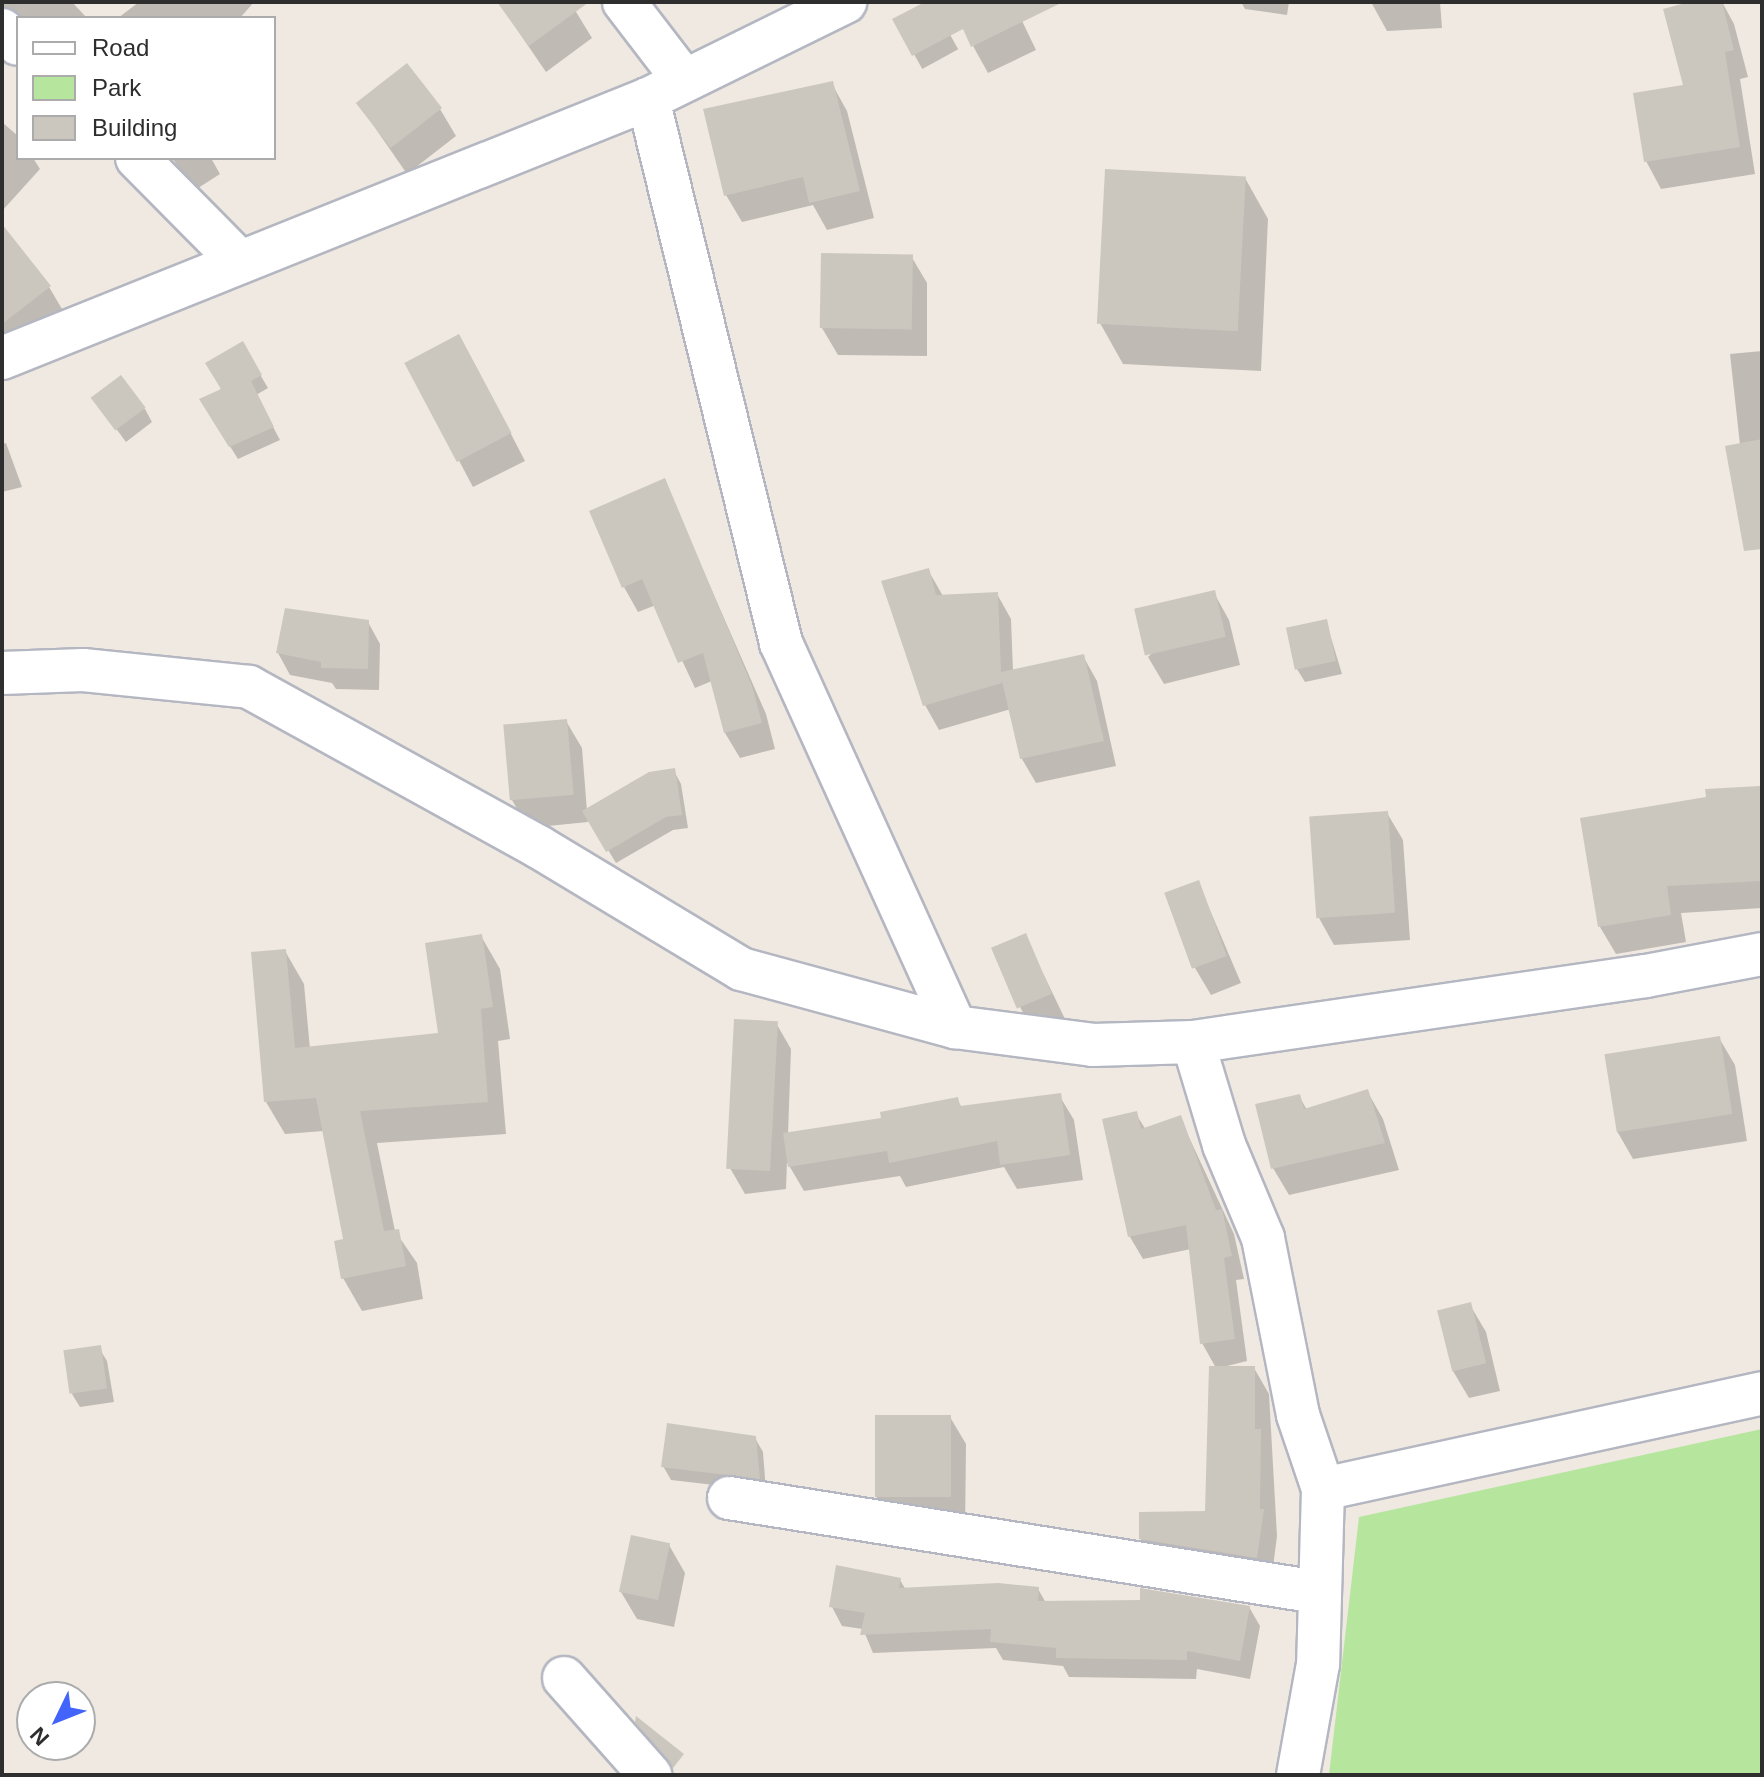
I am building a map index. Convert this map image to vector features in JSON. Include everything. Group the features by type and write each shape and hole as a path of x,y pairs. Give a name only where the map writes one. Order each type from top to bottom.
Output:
{"street":[{"path":"624,2 665,89 781,643 955,1027"},
{"path":"2,358 665,89 845,2"},
{"path":"139,160 240,262"},
{"path":"2,673 83,670 249,687 539,847 741,969 955,1027 1093,1045 1193,1042 1762,954"},
{"path":"1193,1042 1224,1145 1263,1238 1298,1415 1323,1489 1317,1592 1318,1664 1298,1775"},
{"path":"1323,1489 1762,1393"},
{"path":"729,1498 1317,1592"},
{"path":"564,1678 650,1775"}],"green space":[{"path":"1762,1429 1762,1775 1329,1775 1359,1517"}],"building":[{"path":"497,2 589,2 529,46"},
{"path":"925,2 1063,2 971,47 963,29 912,56 892,19"},
{"path":"1689,2 1722,2 1734,50 1725,52 1740,147 1644,162 1633,93 1683,85 1663,9"},
{"path":"407,63 442,108 391,148 356,103"},
{"path":"833,81 860,191 809,203 803,177 724,196 703,109"},
{"path":"1105,169 1246,176 1238,331 1097,324"},
{"path":"2,224 51,286 2,324"},
{"path":"821,253 913,255 912,330 820,328"},
{"path":"459,334 512,433 457,462 404,363"},
{"path":"243,341 262,375 251,381 274,427 229,447 199,399 221,389 205,363"},
{"path":"121,375 146,408 115,431 91,398"},
{"path":"1762,439 1762,549 1744,551 1725,446"},
{"path":"665,478 752,686 762,723 724,733 703,653 678,663 642,579 622,588 589,511"},
{"path":"929,568 936,595 998,592 1001,672 1084,654 1104,741 1020,759 1001,677 1002,683 923,706 881,581"},
{"path":"1215,590 1226,637 1145,655 1134,609"},
{"path":"285,608 369,620 368,669 321,668 321,662 276,653"},
{"path":"1327,619 1336,661 1295,670 1286,628"},
{"path":"567,719 574,795 510,800 503,725"},
{"path":"675,768 682,815 666,817 606,852 582,811 649,772"},
{"path":"1760,786 1762,881 1667,886 1671,915 1598,927 1580,818 1706,797 1705,789"},
{"path":"1388,811 1395,913 1316,918 1309,817"},
{"path":"1199,880 1227,956 1192,969 1164,893"},
{"path":"1026,933 1052,994 1017,1009 991,948"},
{"path":"482,934 493,1007 481,1009 488,1102 360,1111 384,1231 399,1229 406,1266 341,1279 334,1241 343,1239 316,1098 264,1102 251,952 286,949 295,1048 438,1033 425,943"},
{"path":"734,1019 778,1021 770,1171 726,1169"},
{"path":"1720,1036 1732,1114 1617,1132 1604,1054"},
{"path":"1368,1089 1385,1143 1271,1169 1255,1104 1300,1094 1304,1109"},
{"path":"1061,1093 1070,1155 1000,1165 997,1141 889,1163 887,1151 788,1167 783,1133 881,1118 880,1112 958,1097 960,1106"},
{"path":"1137,1111 1141,1129 1181,1115 1216,1210 1222,1209 1232,1256 1224,1258 1235,1339 1200,1344 1186,1225 1128,1237 1102,1119"},
{"path":"1471,1302 1486,1363 1452,1372 1437,1310"},
{"path":"101,1345 107,1389 69,1394 63,1350"},
{"path":"1209,1366 1255,1366 1255,1429 1261,1429 1260,1509 1264,1509 1257,1558 1139,1539 1139,1512 1205,1511"},
{"path":"875,1415 951,1415 951,1497 875,1497"},
{"path":"667,1423 756,1436 760,1479 661,1467"},
{"path":"631,1535 670,1543 658,1600 619,1592"},
{"path":"836,1565 901,1578 899,1588 998,1583 1039,1587 1038,1601 1140,1600 1140,1588 1250,1606 1240,1661 1187,1651 1187,1660 1056,1658 1056,1648 990,1642 991,1629 860,1635 865,1613 829,1607"},
{"path":"636,1716 684,1754 673,1768 635,1722"}]}
